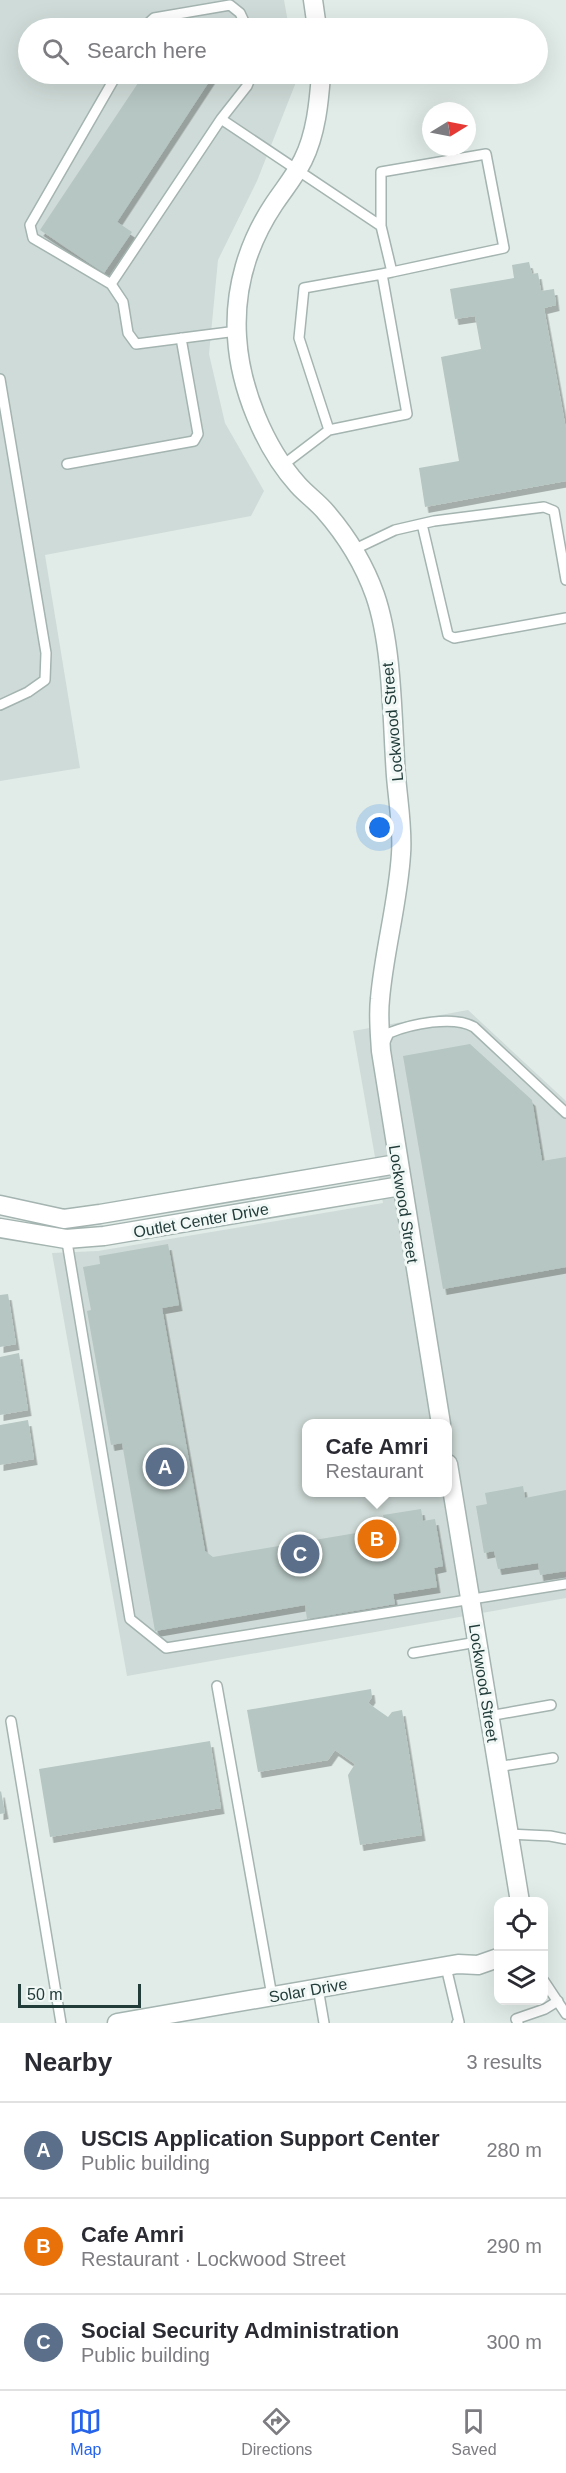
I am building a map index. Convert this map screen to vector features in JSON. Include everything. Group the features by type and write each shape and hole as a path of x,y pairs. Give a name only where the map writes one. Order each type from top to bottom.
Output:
{"street":[{"path":"313,0 316,18"},
{"name":"Lockwood Street","path":"320,84 314,126 304,158 261,226 249,253 241,282 237,331 243,373 266,436 298,485 322,508 353,550 375,597 384,636 392,710 402,853 379,1001 381,1051 397,1164 440,1419"},
{"name":"Outlet Center Drive","path":"0,1205 64,1219 397,1164"},
{"name":"Outlet Center Drive","path":"0,1228 66,1239 104,1236 401,1186"},
{"name":"Lockwood Street","path":"452,1493 519,1897"},
{"name":"Solar Drive","path":"117,2023 446,1966 478,1965 494,1959"}],"lane":[{"path":"154,18 230,5 242,18"},
{"path":"111,84 30,225 33,238 111,284 123,302 128,333 136,344 237,331"},
{"path":"111,284 221,120 248,84"},
{"path":"221,120 381,226"},
{"path":"283,465 329,430 407,414 387,273 381,226 381,172 486,154 504,248 387,273 304,288 300,338 329,430"},
{"path":"68,464 194,441 198,434 181,338"},
{"path":"0,379 46,653 45,680 28,692 0,705"},
{"path":"353,550 395,530 422,524 544,507 554,511 566,580"},
{"path":"422,524 448,635 454,638 566,618"},
{"path":"381,1051 389,1033 407,1025 463,1020 474,1027 566,1113"},
{"path":"64,1219 130,1619 166,1648 566,1584"},
{"path":"413,1653 477,1642"},
{"path":"217,1686 272,1996"},
{"path":"489,1716 551,1705"},
{"path":"11,1721 61,2023"},
{"path":"497,1767 553,1758"},
{"path":"508,1834 566,1839"},
{"path":"446,1966 459,2022 457,2023"},
{"path":"318,1988 324,2023"},
{"path":"548,1988 566,2014"},
{"path":"518,2023 516,2019 545,2009 558,2001"}],"shaded area":[{"path":"0,0 284,0 287,18 18,18 18,84 295,84 257,181 218,260 209,354 225,423 264,491 251,516 45,555 80,768 0,781"},
{"path":"468,1010 566,1101 566,1598 127,1676 52,1253 98,1251 383,1203 353,1031"}],"building":[{"path":"137,84 207,84 117,222 132,232 104,273 40,230"},
{"path":"529,262 532,274 538,273 541,291 554,289 556,305 544,308 566,429 566,481 425,507 419,468 459,461 441,357 481,349 475,316 455,319 450,289 514,278 512,265"},
{"path":"470,1044 532,1100 542,1161 566,1157 566,1267 443,1289 403,1056"},
{"path":"168,1244 179,1305 162,1308 205,1551 213,1557 386,1528 383,1515 421,1509 423,1521 435,1519 443,1566 434,1568 437,1587 393,1594 395,1604 307,1619 305,1605 155,1631 122,1443 111,1445 87,1311 91,1310 83,1267 100,1264 99,1256"},
{"path":"8,1294 16,1344 0,1347 0,1295"},
{"path":"19,1353 28,1410 0,1415 0,1357"},
{"path":"28,1420 34,1459 0,1465 0,1425"},
{"path":"523,1486 525,1498 566,1490 566,1571 540,1575 538,1563 498,1569 494,1551 484,1553 476,1506 487,1504 485,1493"},
{"path":"371,1689 372,1697 368,1703 388,1717 392,1712 402,1710 422,1835 360,1845 348,1775 355,1764 335,1750 328,1760 258,1772 247,1710"},
{"path":"210,1741 221,1808 50,1837 39,1769"},
{"path":"0,1792 5,1813 0,1814"}],"place":[{"name":"USCIS Application Support Center","path":"165,1467"},
{"name":"Cafe Amri","path":"377,1539"},
{"name":"Social Security Administration","path":"300,1554"}]}
